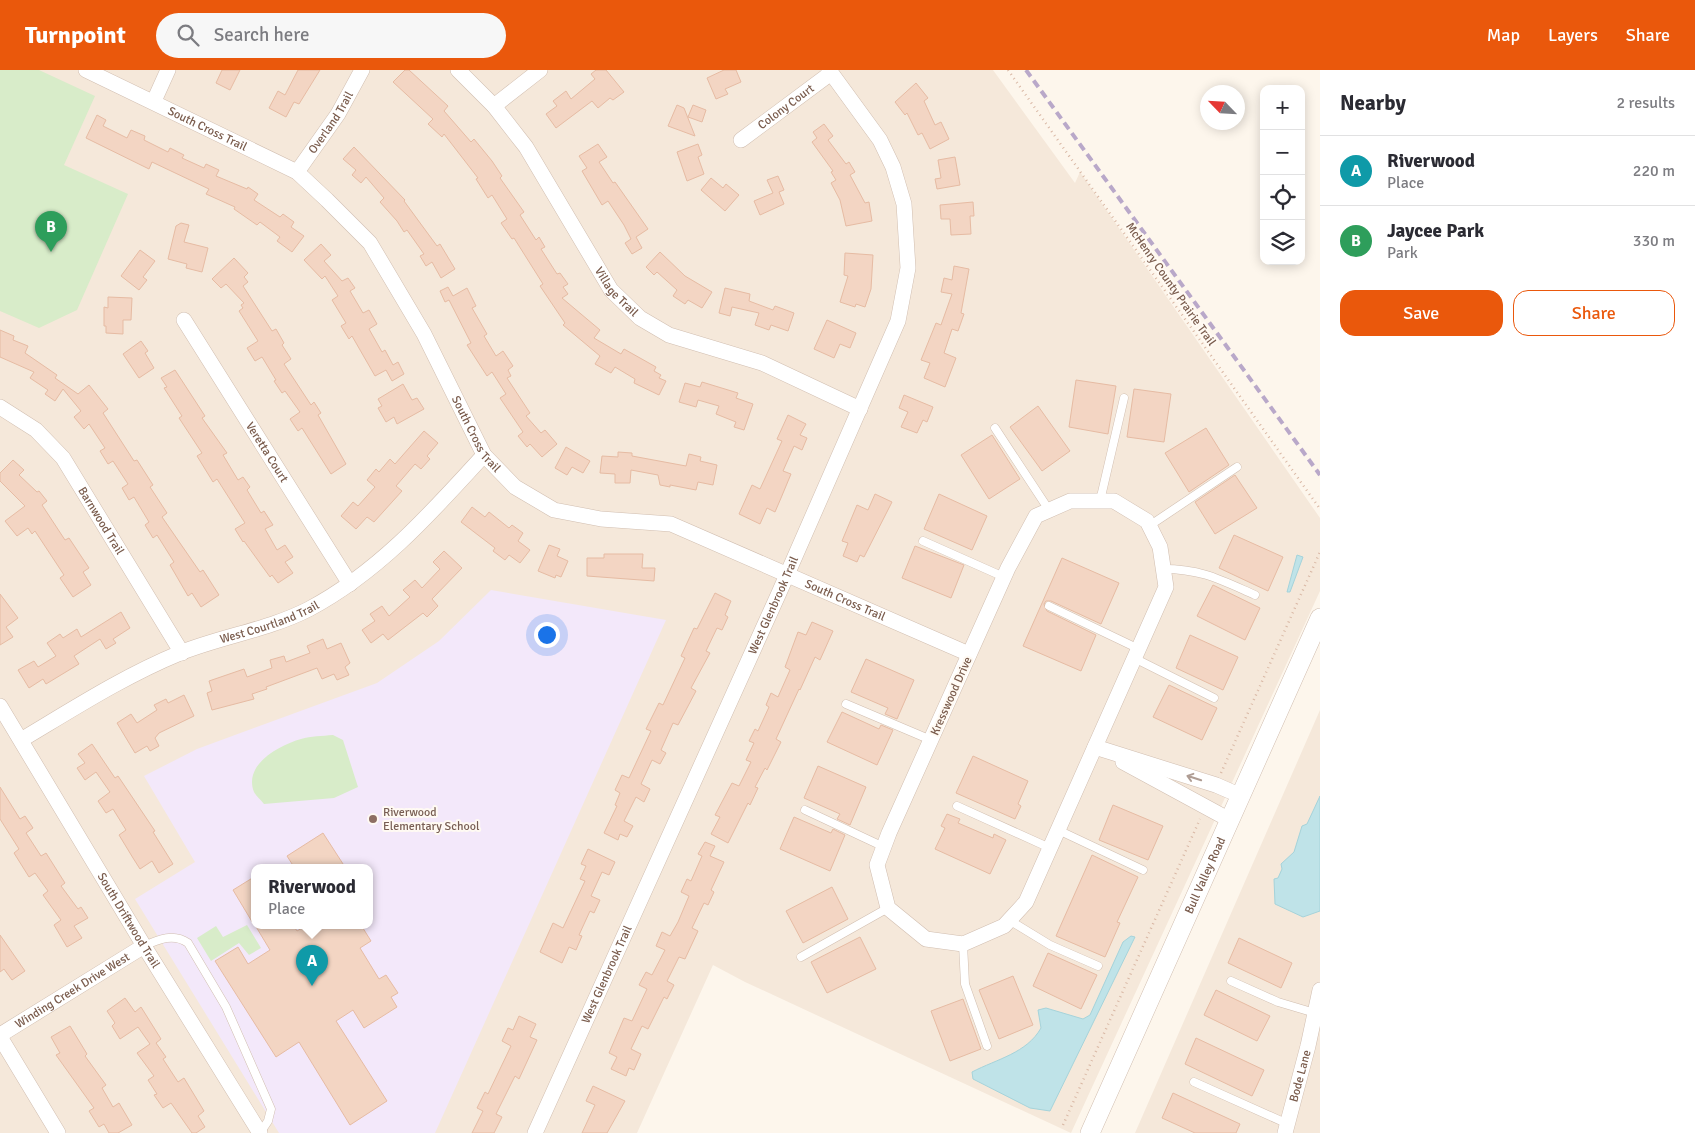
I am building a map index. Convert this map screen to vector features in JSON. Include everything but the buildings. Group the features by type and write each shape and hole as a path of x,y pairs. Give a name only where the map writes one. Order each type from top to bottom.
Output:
{"street":[{"name":"South Cross Trail","path":"86,70 154,101 297,172 370,244 424,334 484,455 515,487 554,510 601,519 671,524 969,654"},
{"path":"154,101 168,70"},
{"name":"Overland Trail","path":"297,172 338,114 362,70"},
{"name":"Village Trail","path":"458,70 494,106 526,147 612,290 640,318 669,336 762,363 860,409"},
{"path":"494,106 540,70"},
{"name":"Colony Court","path":"741,140 830,72"},
{"name":"West Glenbrook Trail","path":"535,1133 788,574 898,321 908,268 904,204 893,167 880,140 830,72"},
{"name":"Veretta Court","path":"184,320 350,584"},
{"name":"Barnwood Trail","path":"0,407 36,430 63,458 182,653"},
{"name":"West Courtland Trail","path":"21,740 123,680 182,653 245,634 308,609 350,584 417,528 484,455"},
{"name":"Kresswood Drive","path":"888,908 877,865 969,654 1004,578 1036,516 1070,501 1114,501 1147,520 1160,547 1166,587 1026,902 1004,926 963,944"},
{"name":"Bull Valley Road","path":"1090,1133 1228,819 1320,618"},
{"name":"South Driftwood Trail","path":"0,706 144,946 260,1133"},
{"path":"1095,747 1216,785 1240,795"},
{"path":"1095,747 1228,819"},
{"path":"888,908 926,939 963,944"},
{"name":"Winding Creek Drive West","path":"0,1036 144,946"},
{"name":"Bode Lane","path":"1286,1129 1320,990"},
{"path":"0,1036 58,1133"}],"lane":[{"path":"1100,501 1124,398"},
{"path":"995,428 1049,510"},
{"path":"1149,526 1237,467"},
{"path":"923,541 1004,578"},
{"path":"1163,569 1189,569 1210,575 1256,595"},
{"path":"1049,606 1214,698"},
{"path":"846,704 931,740"},
{"path":"957,806 1050,848"},
{"path":"804,810 884,847"},
{"path":"1058,830 1143,870"},
{"path":"801,957 888,908"},
{"path":"1009,920 1050,945 1098,966"},
{"path":"144,946 171,937 181,938 188,943 226,1008 271,1109 268,1122 260,1133"},
{"path":"963,944 965,984 987,1046"},
{"path":"1230,981 1278,1002 1315,1013"},
{"path":"1194,1082 1286,1129"}],"path":[{"name":"McHenry County Prairie Trail","path":"1008,70 1320,509"},
{"path":"1216,785 1320,552"},
{"path":"1063,1126 1205,808"}],"shaded area":[{"path":"0,70 993,70 1075,183 1080,172 1320,518 1320,591 1071,1133 745,982 713,965 637,1133 0,1133"},
{"name":"Riverwood Elementary School","path":"491,590 666,620 435,1133 279,1133 135,899 195,862 144,776 197,749 377,683 439,641"},
{"path":"1320,710 1320,1133 1135,1133"}],"green space":[{"path":"0,70 39,70 95,96 64,165 128,194 77,310 39,328 0,311"},
{"path":"333,735 343,740 358,787 334,798 264,804 256,795 252,782 254,773 258,765 266,757 283,746 301,739"},
{"path":"247,925 261,948 249,955 239,943 211,961 197,938 216,926 223,937"}],"water":[{"path":"1297,555 1303,557 1290,592 1287,592"},
{"path":"1320,796 1320,911 1303,917 1275,904 1274,879 1278,878 1282,869 1281,864 1294,852 1302,826 1307,824"},
{"path":"1131,936 1135,937 1050,1111 1030,1108 973,1079 972,1072 1020,1049 1035,1037 1041,1028 1038,1010 1046,1008 1083,1019 1090,1015 1123,942"}],"railway":[{"path":"1026,70 1320,475"}],"place":[{"name":"Jaycee Park","path":"51,252"},
{"name":"Riverwood Elementary School","path":"373,819"},
{"name":"Riverwood","path":"312,986"}]}
